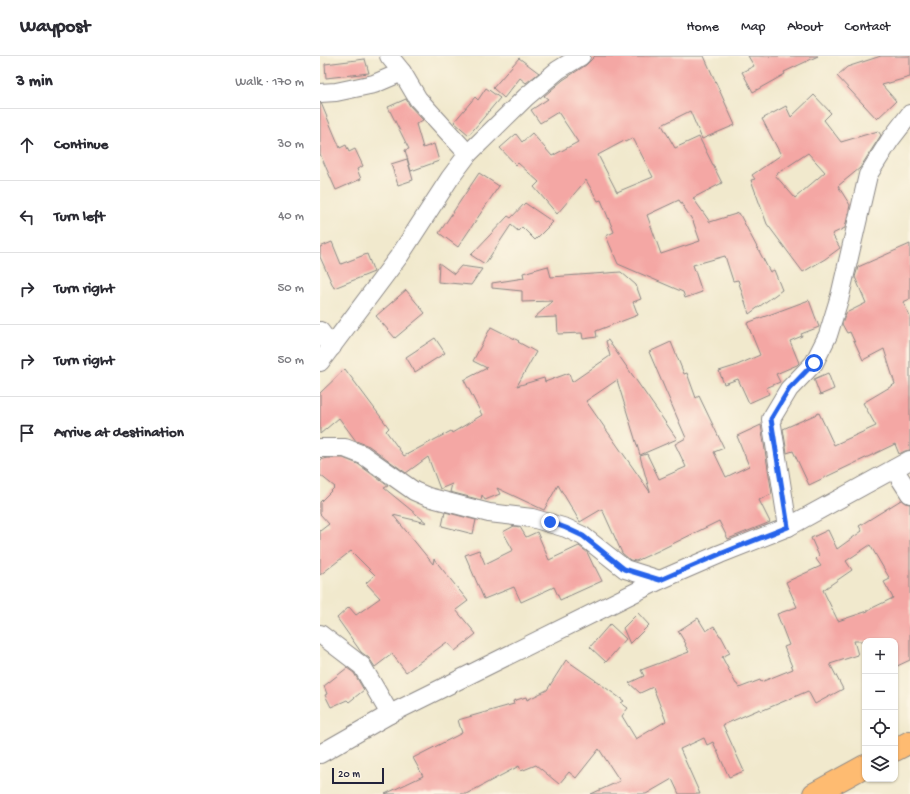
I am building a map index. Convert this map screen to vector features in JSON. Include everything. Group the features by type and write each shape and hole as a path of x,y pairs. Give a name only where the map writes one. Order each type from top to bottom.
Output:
{"highway":[{"path":"898,748 910,742"},
{"path":"814,794 862,768"}],"street":[{"path":"389,56 402,72 418,99 468,154"},
{"path":"320,362 400,255 450,178 468,154 526,97 558,70 581,56"},
{"path":"320,93 336,92 374,84 402,72"},
{"path":"788,527 771,419 789,389 814,363 828,335 840,296 868,175 890,140 910,114"},
{"path":"320,331 332,347"},
{"path":"320,448 345,448 363,456 414,491 428,497 490,513 532,518 566,528 583,536 624,569 660,580"},
{"path":"320,754 390,714 660,580 788,527 910,460"},
{"path":"894,469 910,494"},
{"path":"320,634 362,666 390,714"}],"building":[{"path":"595,56 704,56 735,125 702,139 690,111 662,125 675,148 699,137 722,183 693,198 710,222 739,213 770,272 774,270 782,290 749,314 738,280 733,281 725,256 693,265 702,292 685,298 683,292 618,264 606,236 614,232 601,200 598,201 586,180 557,214 534,187 539,182 518,163 516,165 500,148 516,134 522,142 532,133 552,156 578,142 558,112 540,123 531,110 548,99 544,96 563,80 586,65","holes":["633,138 653,177 617,192 598,155 624,141 625,142","679,200 693,221 700,241 661,254 647,215"]},
{"path":"748,56 818,56 784,72 785,74 753,92 742,72 754,66"},
{"path":"881,56 910,56 910,77 882,85 896,101 877,119 837,76 847,67"},
{"path":"519,58 539,73 526,83 520,78 504,98 493,88"},
{"path":"365,59 369,73 326,78 325,64"},
{"path":"486,88 500,98 469,135 454,122 475,97 478,100"},
{"path":"814,95 831,113 824,120 841,142 878,131 881,135 860,168 838,186 850,205 845,228 832,234 840,248 803,272 767,224 751,180 755,179 752,175 781,155 762,119 786,106 791,117","holes":["808,153 825,172 795,198 775,175"]},
{"path":"406,99 410,106 423,120 416,124 423,148 434,144 439,161 411,171 405,150 409,149 388,107"},
{"path":"320,103 340,148 346,145 349,152 355,149 363,166 357,169 361,179 336,190 320,154"},
{"path":"407,159 413,180 398,185 391,164"},
{"path":"479,173 499,186 458,247 439,233"},
{"path":"525,203 553,222 535,240 522,227 518,231 511,225 485,264 471,255 508,216 511,218"},
{"path":"332,242 341,264 367,254 374,272 334,288 320,257 320,247"},
{"path":"910,244 910,299 903,302 910,317 910,450 899,454 895,444 809,485 793,451 787,453 783,429 819,413 834,445 876,426 863,403 895,384 884,349 863,360 850,332 847,333 842,324 846,313 866,303 855,277 858,267"},
{"path":"439,263 454,274 461,266 482,269 471,285 438,282"},
{"path":"548,266 551,277 621,272 636,285 641,299 633,302 638,315 596,331 597,337 583,339 582,333 558,334 557,317 534,318 553,301 522,302 522,291 492,288 492,283 524,278 523,273"},
{"path":"406,290 425,313 395,338 376,316"},
{"path":"809,300 819,327 801,334 802,336 790,341 799,363 776,374 780,382 766,388 769,394 749,403 738,379 724,384 719,371 760,355 747,323"},
{"path":"491,327 519,341 518,342 536,352 517,386 544,378 545,382 569,373 572,382 610,356 606,341 608,340 677,439 640,455 617,380 586,401 650,492 640,456 647,454 659,479 686,467 675,444 686,438 649,352 671,342 684,374 687,373 696,398 699,396 724,448 714,452 726,477 749,466 737,436 761,425 772,494 759,500 770,522 728,539 719,521 636,561 630,560 622,553 602,509 580,522 558,485 544,510 497,488 500,494 485,500 482,495 481,500 450,492 452,484 440,489 428,457 406,473 369,446 356,441 339,418 320,434 320,393 345,369 389,428 386,431 404,456 451,431 452,433 482,415 464,380 487,368 473,361"},
{"path":"435,338 445,353 415,372 406,357"},
{"path":"828,373 834,389 820,395 814,379"},
{"path":"328,458 343,458 358,464 388,486 384,488 427,523 393,515 433,564 434,559 468,601 456,610 476,634 455,651 447,642 406,672 392,654 375,667 369,658 361,652 337,618 349,607 356,615 380,598 366,583 375,575 351,551 320,575 320,531 329,524 320,514 320,502 335,487 320,475 320,460"},
{"path":"901,500 910,504 910,660 898,666 898,638 862,638 862,641 854,641 858,655 830,664 843,689 815,704 808,691 723,725 744,771 729,777 713,742 707,745 704,738 680,749 700,794 679,794 672,779 646,794 591,794 620,781 599,749 576,778 569,772 559,784 536,765 521,771 519,766 466,794 385,794 423,776 413,758 462,733 458,720 514,704 513,701 526,697 527,700 547,690 566,660 624,701 621,703 628,708 622,716 636,739 666,721 653,687 640,693 629,683 644,676 641,670 689,652 678,631 698,618 706,631 714,626 721,636 730,653 722,657 739,688 760,680 761,682 793,669 784,647 789,645 777,614 797,607 786,582 821,566 816,559 819,556 811,538 828,530 837,549 862,531 859,526","holes":["870,545 890,579 884,582 893,598 868,611 838,621 823,590 852,570 846,561"]},
{"path":"445,512 476,520 473,534 442,526"},
{"path":"514,526 520,527 526,537 537,532 549,560 579,546 587,552 602,581 560,600 554,587 521,602 514,587 484,599 465,555 479,550 485,564 513,550 503,532"},
{"path":"638,613 649,625 630,644 623,628"},
{"path":"610,624 626,639 606,662 590,647"},
{"path":"347,668 354,673 364,690 349,702 347,700 331,707 325,695 327,694 324,686"}],"route":[{"path":"550,522 583,536 624,569 660,580 788,527 771,419 789,389 814,363"}]}
